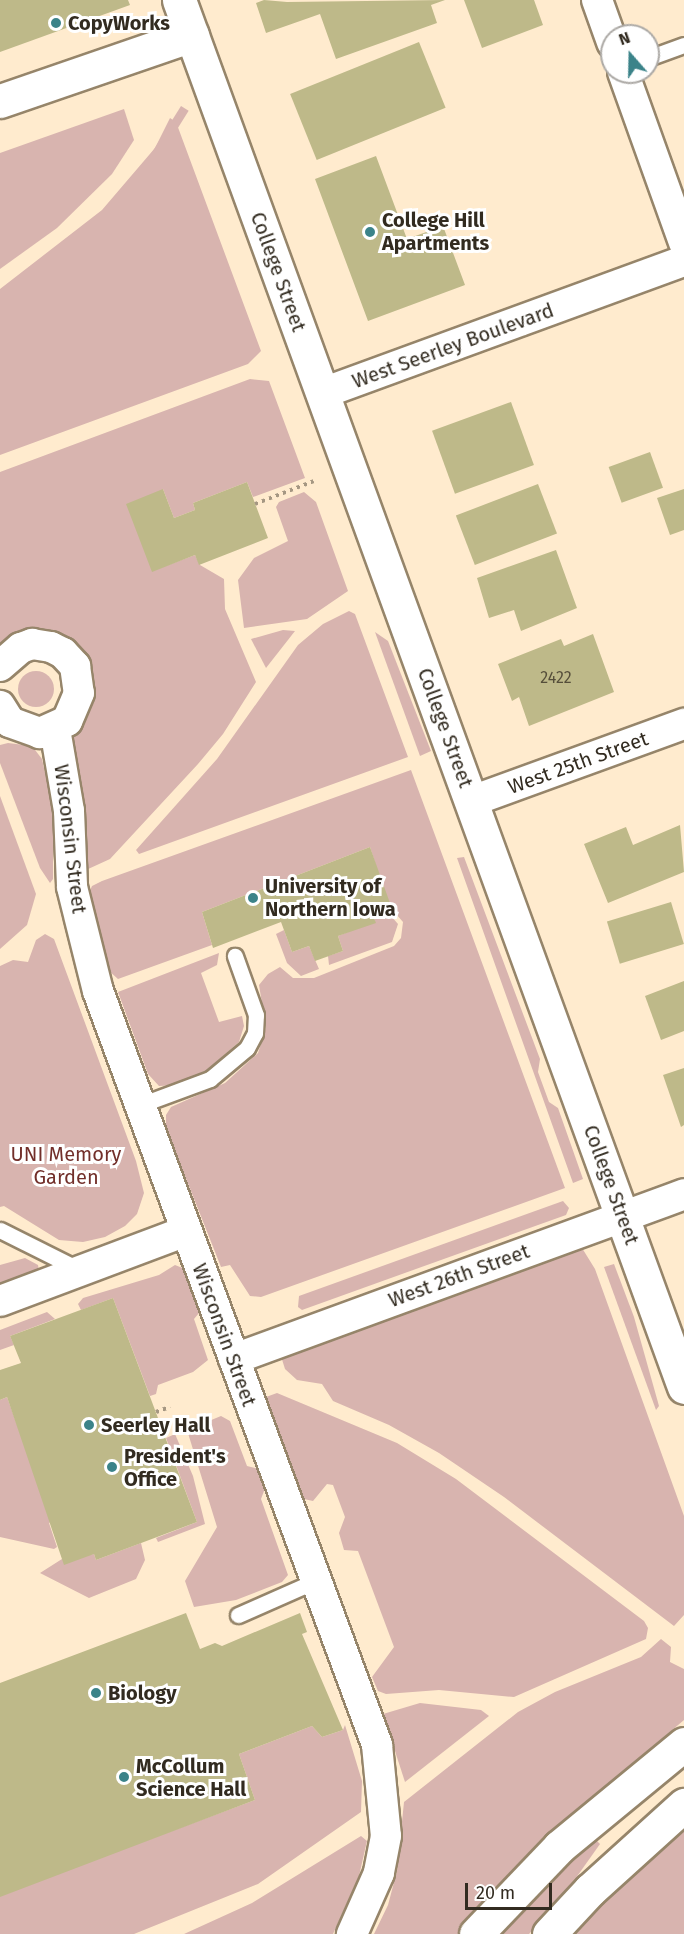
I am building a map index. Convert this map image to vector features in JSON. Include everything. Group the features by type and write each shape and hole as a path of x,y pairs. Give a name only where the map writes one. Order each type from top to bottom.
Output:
{"street":[{"path":"597,0 606,24"},
{"name":"College Street","path":"180,2 624,1216 684,1387"},
{"path":"0,101 192,35"},
{"path":"627,84 684,242"},
{"name":"West Seerley Boulevard","path":"323,393 684,261"},
{"name":"West Seerley Boulevard","path":"584,298 659,281 684,282"},
{"path":"0,666 11,654 32,644 51,647 69,659 78,675 80,693 74,711 55,729 28,732 10,722 0,706"},
{"name":"West 25th Street","path":"471,801 684,724"},
{"name":"Wisconsin Street","path":"55,729 69,811 72,887 98,991 377,1745 384,1792 386,1836 379,1873 352,1934"},
{"name":"West 26th Street","path":"234,1359 684,1194"},
{"path":"0,1301 186,1231"},
{"path":"476,1934 559,1847 684,1744"},
{"path":"549,1934 590,1890 684,1805"}],"lane":[{"path":"660,54 684,45"},
{"path":"140,1106 210,1079 248,1048 255,1033 256,1015 236,956"},
{"path":"0,1230 82,1270"},
{"path":"238,1615 315,1581"}],"path":[{"path":"255,504 314,481"},
{"path":"156,1412 170,1407"}],"green space":[{"path":"181,106 189,111 48,336 41,331"},
{"path":"124,109 134,140 112,174 57,228 0,269 0,153"},
{"path":"170,118 176,122 261,351 248,364 0,455 0,289 102,210 155,148"},
{"path":"250,379 269,381 305,478 253,497 247,482 193,503 195,510 174,518 163,489 152,571 195,555 200,565 224,579 225,609 256,682 223,734 198,764 110,859 86,870 83,798 73,740 74,732 92,701 88,674 0,647 0,472"},
{"path":"304,492 316,502 348,591 307,619 244,628 238,580 254,558 288,541 276,507 279,502"},
{"path":"349,611 355,614 408,757 139,854 136,850 217,759 298,645 323,624"},
{"path":"283,630 295,631 266,668 251,639"},
{"path":"375,632 388,641 431,751 420,756"},
{"path":"36,671 49,676 54,689 49,702 36,707 23,702 18,689 23,676"},
{"path":"8,743 32,746 42,759 53,808 53,879 50,883 40,868 0,763 0,745"},
{"path":"411,770 565,1188 261,1297 250,1296 230,1265 221,1267 166,1128 166,1115 171,1107 225,1083 258,1053 266,1028 259,985 268,974 280,967 293,978 314,978 394,946 401,938 403,922 389,906 370,847 202,912 212,945 118,979 108,970 88,895 92,886 102,881"},
{"path":"0,796 36,894 27,925 0,949"},
{"path":"464,857 540,1059 538,1072 549,1102 558,1108 583,1179 573,1183 457,858"},
{"path":"384,908 398,924 392,942 329,965 328,956 343,951 338,936 375,921 372,913"},
{"path":"284,930 292,952 309,946 319,969 301,976 287,963 276,934"},
{"name":"UNI Memory Garden","path":"45,934 54,939 136,1161 144,1193 137,1214 125,1226 105,1237 83,1242 59,1240 4,1206 0,1207 0,966 13,960 28,962 36,940"},
{"path":"219,953 217,965 201,973 219,1022 242,1016 244,1026 239,1042 207,1070 177,1085 159,1086 148,1074 118,992"},
{"path":"563,1201 569,1208 566,1215 302,1310 298,1307 299,1296"},
{"path":"582,1248 595,1269 684,1516 684,1615 674,1626 504,1497 439,1453 389,1425 333,1401 322,1384 297,1380 285,1369 273,1331"},
{"path":"25,1258 38,1265 39,1271 0,1289 0,1265"},
{"path":"614,1264 634,1317 659,1406 656,1410 604,1267"},
{"path":"175,1265 190,1271 204,1307 194,1319 208,1360 193,1372 158,1385 156,1394 150,1396 113,1298 81,1310 78,1304 83,1298 159,1275"},
{"path":"47,1312 55,1319 10,1336 14,1345 0,1350 0,1330"},
{"path":"277,1393 397,1443 456,1479 644,1621 648,1628 646,1639 514,1697 439,1690 386,1694 378,1691 372,1677 394,1647 358,1551 344,1550 339,1533 345,1517 333,1485 327,1484 313,1501 304,1499 266,1397"},
{"path":"7,1397 52,1521 49,1523 57,1547 54,1549 0,1537 0,1400"},
{"path":"221,1416 230,1421 247,1466 263,1470 267,1483 261,1499 288,1575 282,1582 236,1600 194,1607 185,1581 217,1527 187,1430"},
{"path":"175,1434 193,1476 205,1524 158,1542 156,1538 197,1522 166,1438"},
{"path":"141,1543 145,1560 136,1579 89,1598 40,1573 62,1559 94,1554 96,1560"},
{"path":"661,1639 671,1647 670,1662 684,1669 684,1720 560,1825 493,1892 458,1934 374,1934 388,1905 397,1871 404,1802 518,1712 555,1692 641,1657"},
{"path":"420,1703 481,1710 489,1716 405,1782 383,1714"},
{"path":"345,1725 362,1781 361,1812 258,1884 134,1934 0,1934 0,1895 255,1800 239,1754 312,1726 322,1737 343,1730"},
{"path":"684,1831 684,1934 573,1934 626,1882"},
{"path":"361,1836 367,1841 359,1876 333,1934 184,1934 252,1903"},
{"path":"594,1838 600,1844 561,1899 529,1934 501,1934"}],"building":[{"name":"CopyWorks","path":"0,0 128,0 130,5 0,52"},
{"path":"264,0 287,2 445,0 431,5 437,23 336,59 320,14 266,33 256,3"},
{"path":"464,0 534,0 543,25 482,48"},
{"path":"419,42 446,108 317,160 290,94"},
{"name":"College Hill Apartments","path":"376,156 407,239 443,226 465,285 368,321 315,179"},
{"path":"511,402 534,465 455,494 432,431"},
{"path":"650,452 663,488 622,503 609,467"},
{"path":"247,482 268,538 199,565 195,555 152,572 126,504 163,489 174,518 195,510 193,503"},
{"path":"538,484 557,533 475,565 456,516"},
{"path":"684,489 684,530 670,535 657,498"},
{"path":"556,550 577,608 521,631 514,610 489,618 477,578"},
{"path":"593,634 614,692 529,726 519,697 512,701 498,664 561,639 564,646"},
{"path":"680,825 684,872 608,903 584,844 626,827 633,845"},
{"path":"370,847 391,906 372,913 376,923 338,936 343,951 315,961 309,946 292,952 281,922 213,948 202,912"},
{"path":"671,902 684,944 620,964 607,922"},
{"path":"684,981 684,1031 661,1040 645,996"},
{"path":"684,1068 684,1125 681,1127 663,1075"},
{"name":"Seerley Hall","path":"113,1298 197,1522 96,1560 94,1554 64,1565 7,1397 0,1400 0,1370 21,1363 10,1336"},
{"name":"McCollum Science Hall","path":"186,1613 200,1649 215,1643 222,1646 300,1613 307,1632 302,1634 343,1730 322,1737 312,1726 239,1754 255,1800 0,1897 0,1683"}],"place":[{"name":"CopyWorks","path":"56,23"},
{"name":"College Hill Apartments","path":"370,232"},
{"name":"University of Northern Iowa","path":"253,898"},
{"name":"Seerley Hall","path":"89,1425"},
{"name":"President's Office","path":"112,1467"},
{"name":"Biology","path":"96,1693"},
{"name":"McCollum Science Hall","path":"124,1777"}]}
